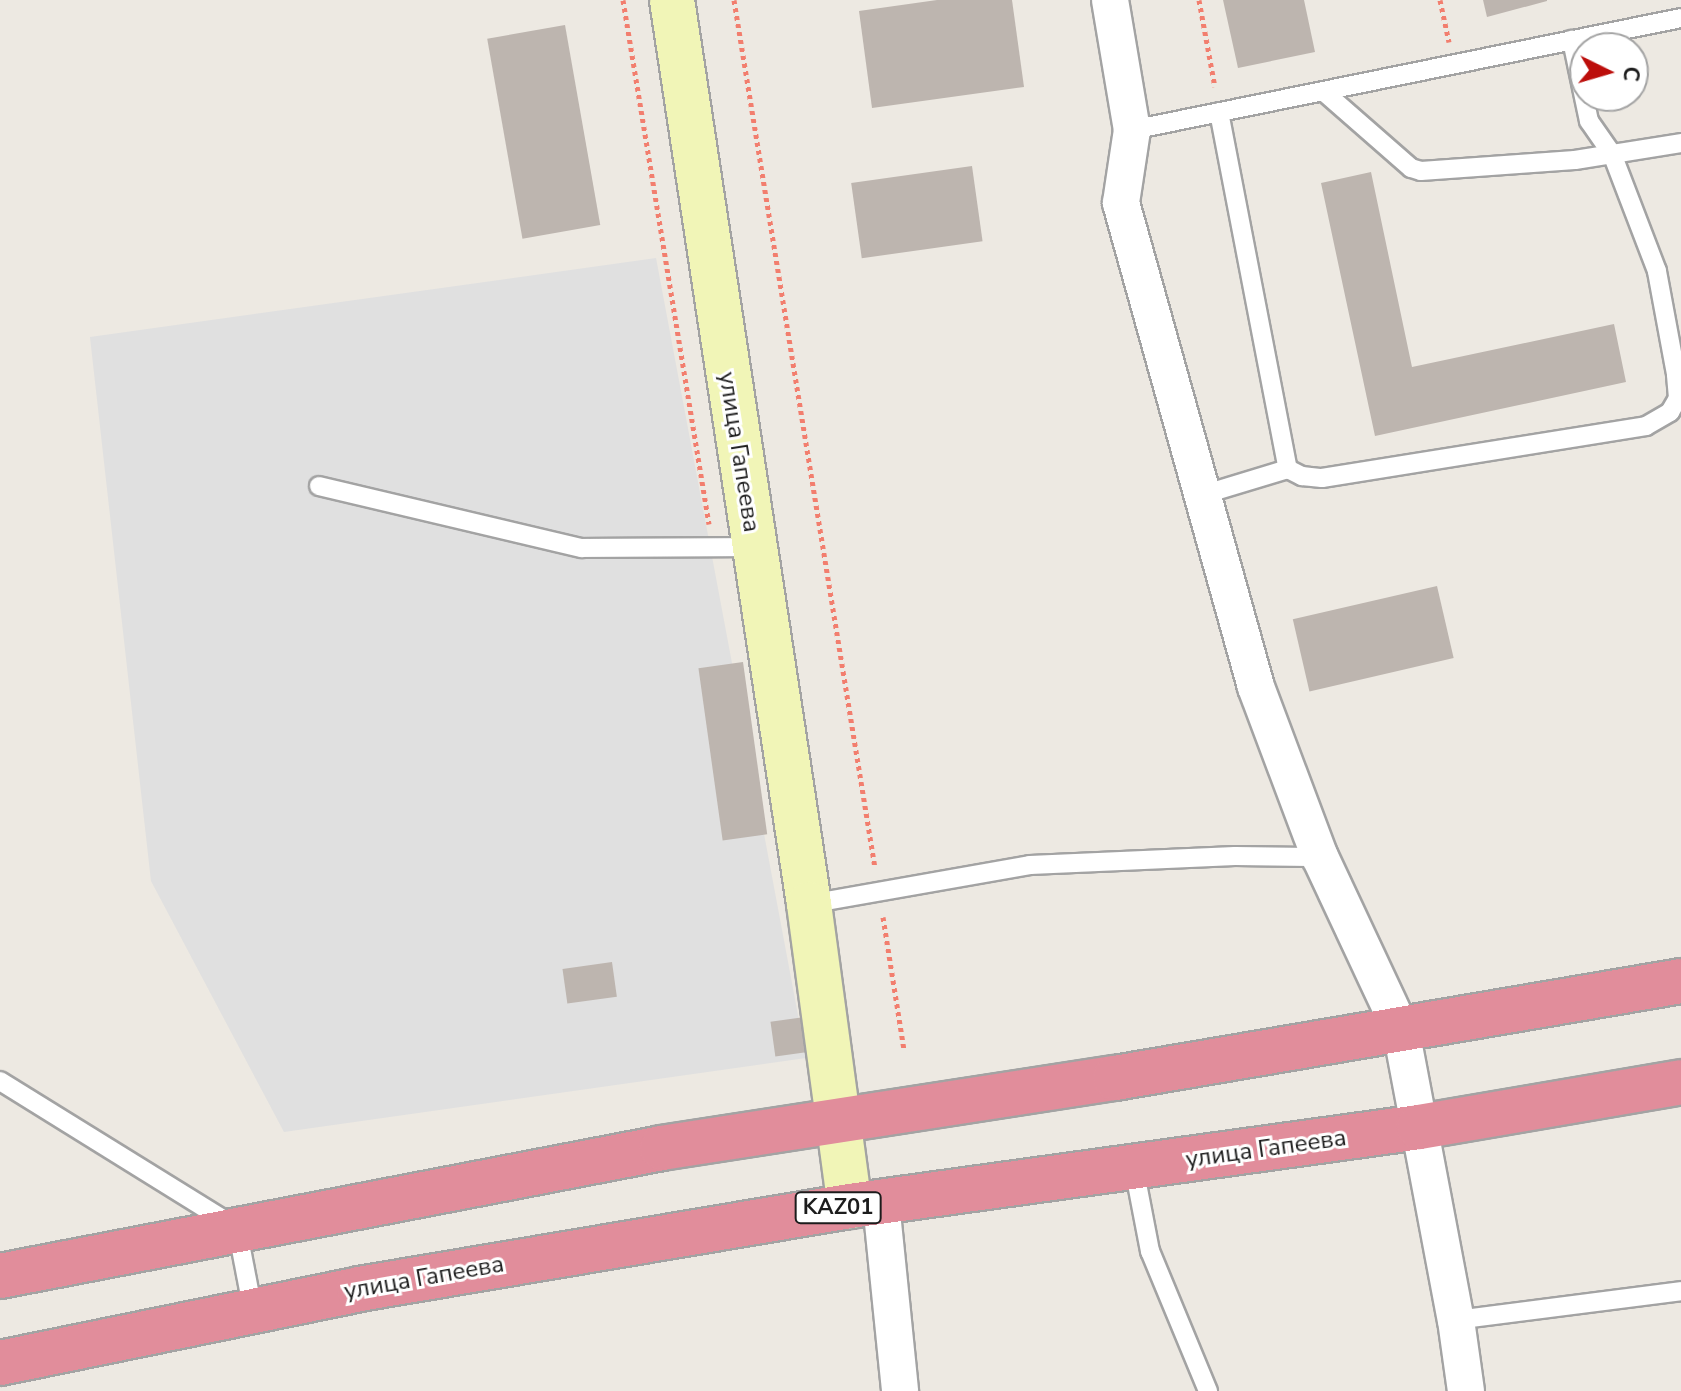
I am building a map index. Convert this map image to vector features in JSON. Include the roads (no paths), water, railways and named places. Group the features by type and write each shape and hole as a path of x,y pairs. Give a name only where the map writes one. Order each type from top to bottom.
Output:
{"highway":[{"path":"0,1276 662,1148 1401,1030 1681,981"},
{"name":"улица Гапеева","path":"0,1363 359,1289 866,1205 1419,1127 1681,1082"}],"main road":[{"name":"улица Гапеева","path":"672,0 809,904 837,1121 866,1205"}],"street":[{"path":"1110,0 1132,130 1121,203 1256,687 1320,857 1401,1030 1456,1320 1466,1391"},
{"path":"866,1205 900,1391"}],"lane":[{"path":"1612,32 1681,18"},
{"path":"1132,130 1569,41"},
{"path":"1323,91 1411,168 1421,171 1575,160 1681,143"},
{"path":"1219,112 1288,469"},
{"path":"1202,495 1288,469 1302,476 1322,478 1646,426 1670,412 1678,398 1676,374 1657,271 1612,154 1589,121 1587,112"},
{"path":"319,486 582,548 754,547"},
{"path":"809,904 1030,865 1235,856 1320,857"},
{"path":"0,1081 237,1228 253,1311"},
{"path":"1134,1168 1150,1251 1208,1391"},
{"path":"1456,1320 1681,1291"}]}
